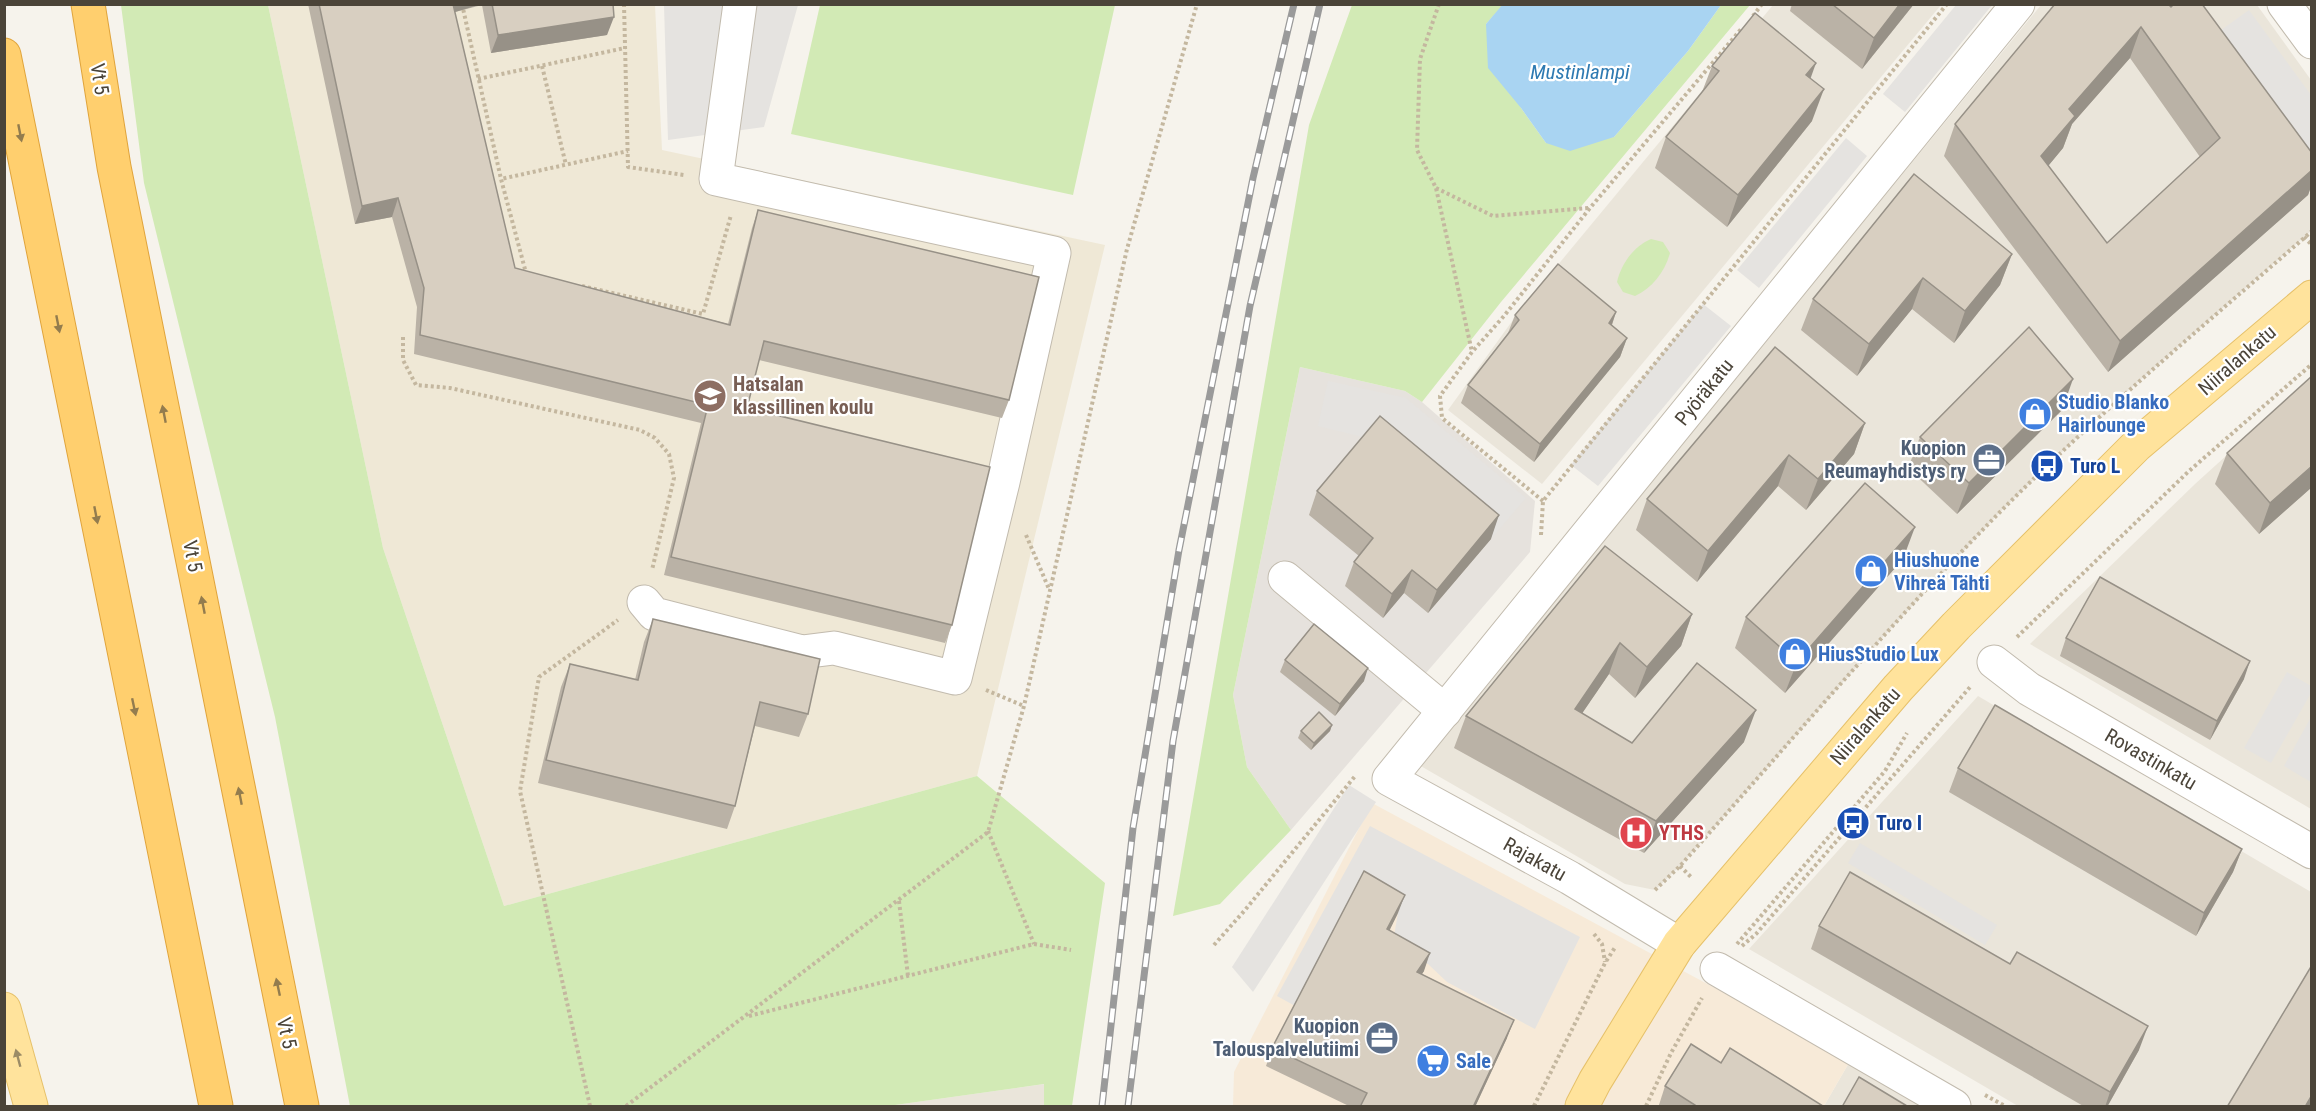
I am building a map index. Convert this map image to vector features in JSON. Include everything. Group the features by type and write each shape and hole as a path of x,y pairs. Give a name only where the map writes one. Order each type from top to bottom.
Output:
{"highway":[{"name":"Vt 5","path":"88,4 114,167 302,1107"},
{"path":"4,55 216,1107"}],"main road":[{"name":"Niiralankatu","path":"1582,1107 1679,944 1890,696 1956,626 2136,446 2312,297"},
{"path":"4,1009 31,1107"}],"street":[{"path":"644,602 654,614 802,652 834,648 955,678 1003,482 1054,254 728,182 740,4"},
{"name":"Pyöräkatu","path":"1389,779 2018,4"},
{"path":"2284,4 2312,42"},
{"path":"1285,578 1444,711"},
{"name":"Rovastinkatu","path":"1994,662 2029,689 2312,852"},
{"name":"Rajakatu","path":"1389,779 1570,878 1679,944"},
{"path":"1717,969 1954,1107"}],"path":[{"path":"462,4 501,179 526,273"},
{"path":"581,286 703,314 728,182 628,167 624,4"},
{"path":"626,1107 988,832 1024,706 1127,249 1197,4"},
{"path":"1439,4 1420,59 1418,150 1436,188 1472,352"},
{"path":"1543,501 1442,418 1440,396 1472,352 1504,316 1590,208 1762,4"},
{"path":"1541,545 1543,501 1947,4"},
{"path":"478,79 625,48"},
{"path":"542,66 566,165"},
{"path":"501,179 628,151"},
{"path":"1436,188 1493,216 1590,208"},
{"path":"1534,1107 1605,963 1634,917 1655,890 1680,866 1883,637 1998,514 2099,416 2312,231"},
{"path":"2304,237 2312,245"},
{"path":"526,273 537,276"},
{"path":"517,280 526,273"},
{"path":"403,337 403,360 416,385 450,388 640,430 655,438 669,454 674,478 644,602 539,677 520,790 590,1107"},
{"path":"955,678 1024,706"},
{"path":"1214,945 1357,774"},
{"path":"988,832 1034,944"},
{"path":"899,901 908,976"},
{"path":"745,1017 1034,944 1071,950"},
{"path":"1646,1107 1671,1053 1717,969"}],"shaded area":[{"name":"Hatsalan klassillinen koulu","path":"268,5 655,5 662,150 1105,245 977,776 504,906 383,548"},
{"path":"664,5 798,5 764,127 668,140"},
{"path":"1773,5 1941,5 1542,484 1448,410 1518,313"},
{"path":"1956,5 1992,5 1905,112 1883,94"},
{"path":"2041,5 2257,5 2311,80 2311,231 2099,416 1998,514 1883,637 1680,866 1655,890 1625,884 1419,765"},
{"path":"2249,10 2311,95 2312,174 2210,38"},
{"path":"1846,138 1867,156 1759,288 1737,270"},
{"path":"1703,304 1731,326 1598,486 1571,465"},
{"path":"1300,367 1405,391 1422,402 1535,501 1530,552 1291,830 1247,767 1233,695"},
{"path":"2311,379 2311,809 2030,644 2195,484"},
{"path":"1328,381 1406,398 1526,498 1491,539 1371,439 1318,426"},
{"path":"2287,672 2311,686 2311,693 2271,763 2244,748"},
{"path":"1978,696 2311,892 2311,1106 2018,1106 1749,949"},
{"path":"2311,717 2312,782 2284,766"},
{"path":"1349,785 1376,802 1253,992 1232,967"},
{"path":"1372,803 1850,1061 1824,1106 1233,1106 1234,1072"},
{"path":"1370,826 1580,937 1535,1029 1447,982 1428,964 1392,947 1398,913 1297,1007 1277,996"},
{"path":"1860,843 1997,925 1985,945 1848,863"},
{"path":"1850,1061 1929,1106 1824,1106"},
{"path":"1045,1084 1044,1106 888,1106"}],"green space":[{"path":"121,5 268,5 383,548 504,906 977,776 1105,883 1072,1106 1044,1106 1044,1084 888,1106 350,1106 275,717 144,183"},
{"path":"820,5 1115,5 1073,195 791,134"},
{"path":"1352,5 1503,5 1486,24 1521,108 1546,143 1614,137 1688,51 1721,5 1750,5 1501,302 1422,402 1405,391 1300,367 1233,695 1247,767 1291,830 1220,904 1173,916 1309,125"},
{"path":"1651,239 1663,242 1670,253 1665,267 1652,284 1641,293 1635,296 1623,292 1617,282 1622,269 1629,256"}],"water":[{"name":"Mustinlampi","path":"1503,4 1721,5 1688,51 1614,137 1570,151 1546,143 1488,68 1486,24"}],"building":[{"path":"319,4 453,4 515,268 730,325 758,210 1039,277 1009,400 764,341 747,408 990,467 952,625 671,557 708,405 420,335 424,288 398,198 362,206"},
{"path":"492,4 613,4 614,17 498,35"},
{"path":"1832,4 1900,4 1874,38"},
{"path":"2055,4 2168,4 2171,7 2174,4 2202,4 2312,153 2312,170 2120,341 1955,124","holes":["2141,27 2220,138 2107,243 2041,156 2075,116 2069,109"]},
{"path":"1755,13 1816,63 1806,75 1824,89 1738,195 1666,137 1719,71 1712,66"},
{"path":"1914,174 2012,254 1965,311 1923,278 1869,344 1813,299"},
{"path":"1558,264 1616,312 1609,323 1627,338 1540,444 1468,385 1519,320 1515,315"},
{"path":"2029,327 2073,379 1969,483 1920,437"},
{"path":"1775,347 1865,423 1818,479 1789,455 1708,551 1647,499"},
{"path":"2312,376 2312,466 2270,503 2227,453"},
{"path":"1380,416 1499,515 1437,590 1412,570 1392,594 1354,562 1373,538 1317,491"},
{"path":"1865,483 1915,527 1797,662 1746,617"},
{"path":"1605,546 1692,614 1647,667 1620,643 1575,709 1632,743 1697,663 1756,710 1656,821 1466,716"},
{"path":"2100,577 2250,661 2217,721 2066,638"},
{"path":"653,619 820,659 808,714 760,702 735,806 546,760 570,664 638,680"},
{"path":"1314,624 1368,668 1340,704 1285,660"},
{"path":"1995,705 2242,849 2204,913 1958,768"},
{"path":"1319,712 1332,725 1314,743 1301,731"},
{"path":"1364,871 1405,895 1387,929 1430,953 1417,972 1514,1020 1473,1107 1360,1107 1367,1093 1272,1048"},
{"path":"1850,872 2010,964 2017,952 2148,1026 2110,1092 1819,926"},
{"path":"2312,965 2312,1095 2305,1107 2227,1107"},
{"path":"1691,1044 1721,1063 1730,1048 1823,1106 1694,1107 1695,1105 1665,1086"},
{"path":"1859,1077 1907,1106 1842,1107"}],"railway":[{"path":"1102,1106 1133,828 1179,550 1253,178 1294,4"},
{"path":"1128,1106 1173,741 1250,306 1320,4"}],"place":[{"name":"Hatsalan klassillinen koulu","path":"710,396"},
{"name":"Studio Blanko Hairlounge","path":"2035,414"},
{"name":"Kuopion Reumayhdistys ry","path":"1989,460"},
{"name":"Turo L","path":"2047,466"},
{"name":"Hiushuone Vihreä Tähti","path":"1871,571"},
{"name":"HiusStudio Lux","path":"1795,654"},
{"name":"Turo I","path":"1853,823"},
{"name":"YTHS","path":"1636,833"},
{"name":"Kuopion Talouspalvelutiimi","path":"1382,1038"},
{"name":"Sale","path":"1433,1061"}]}
